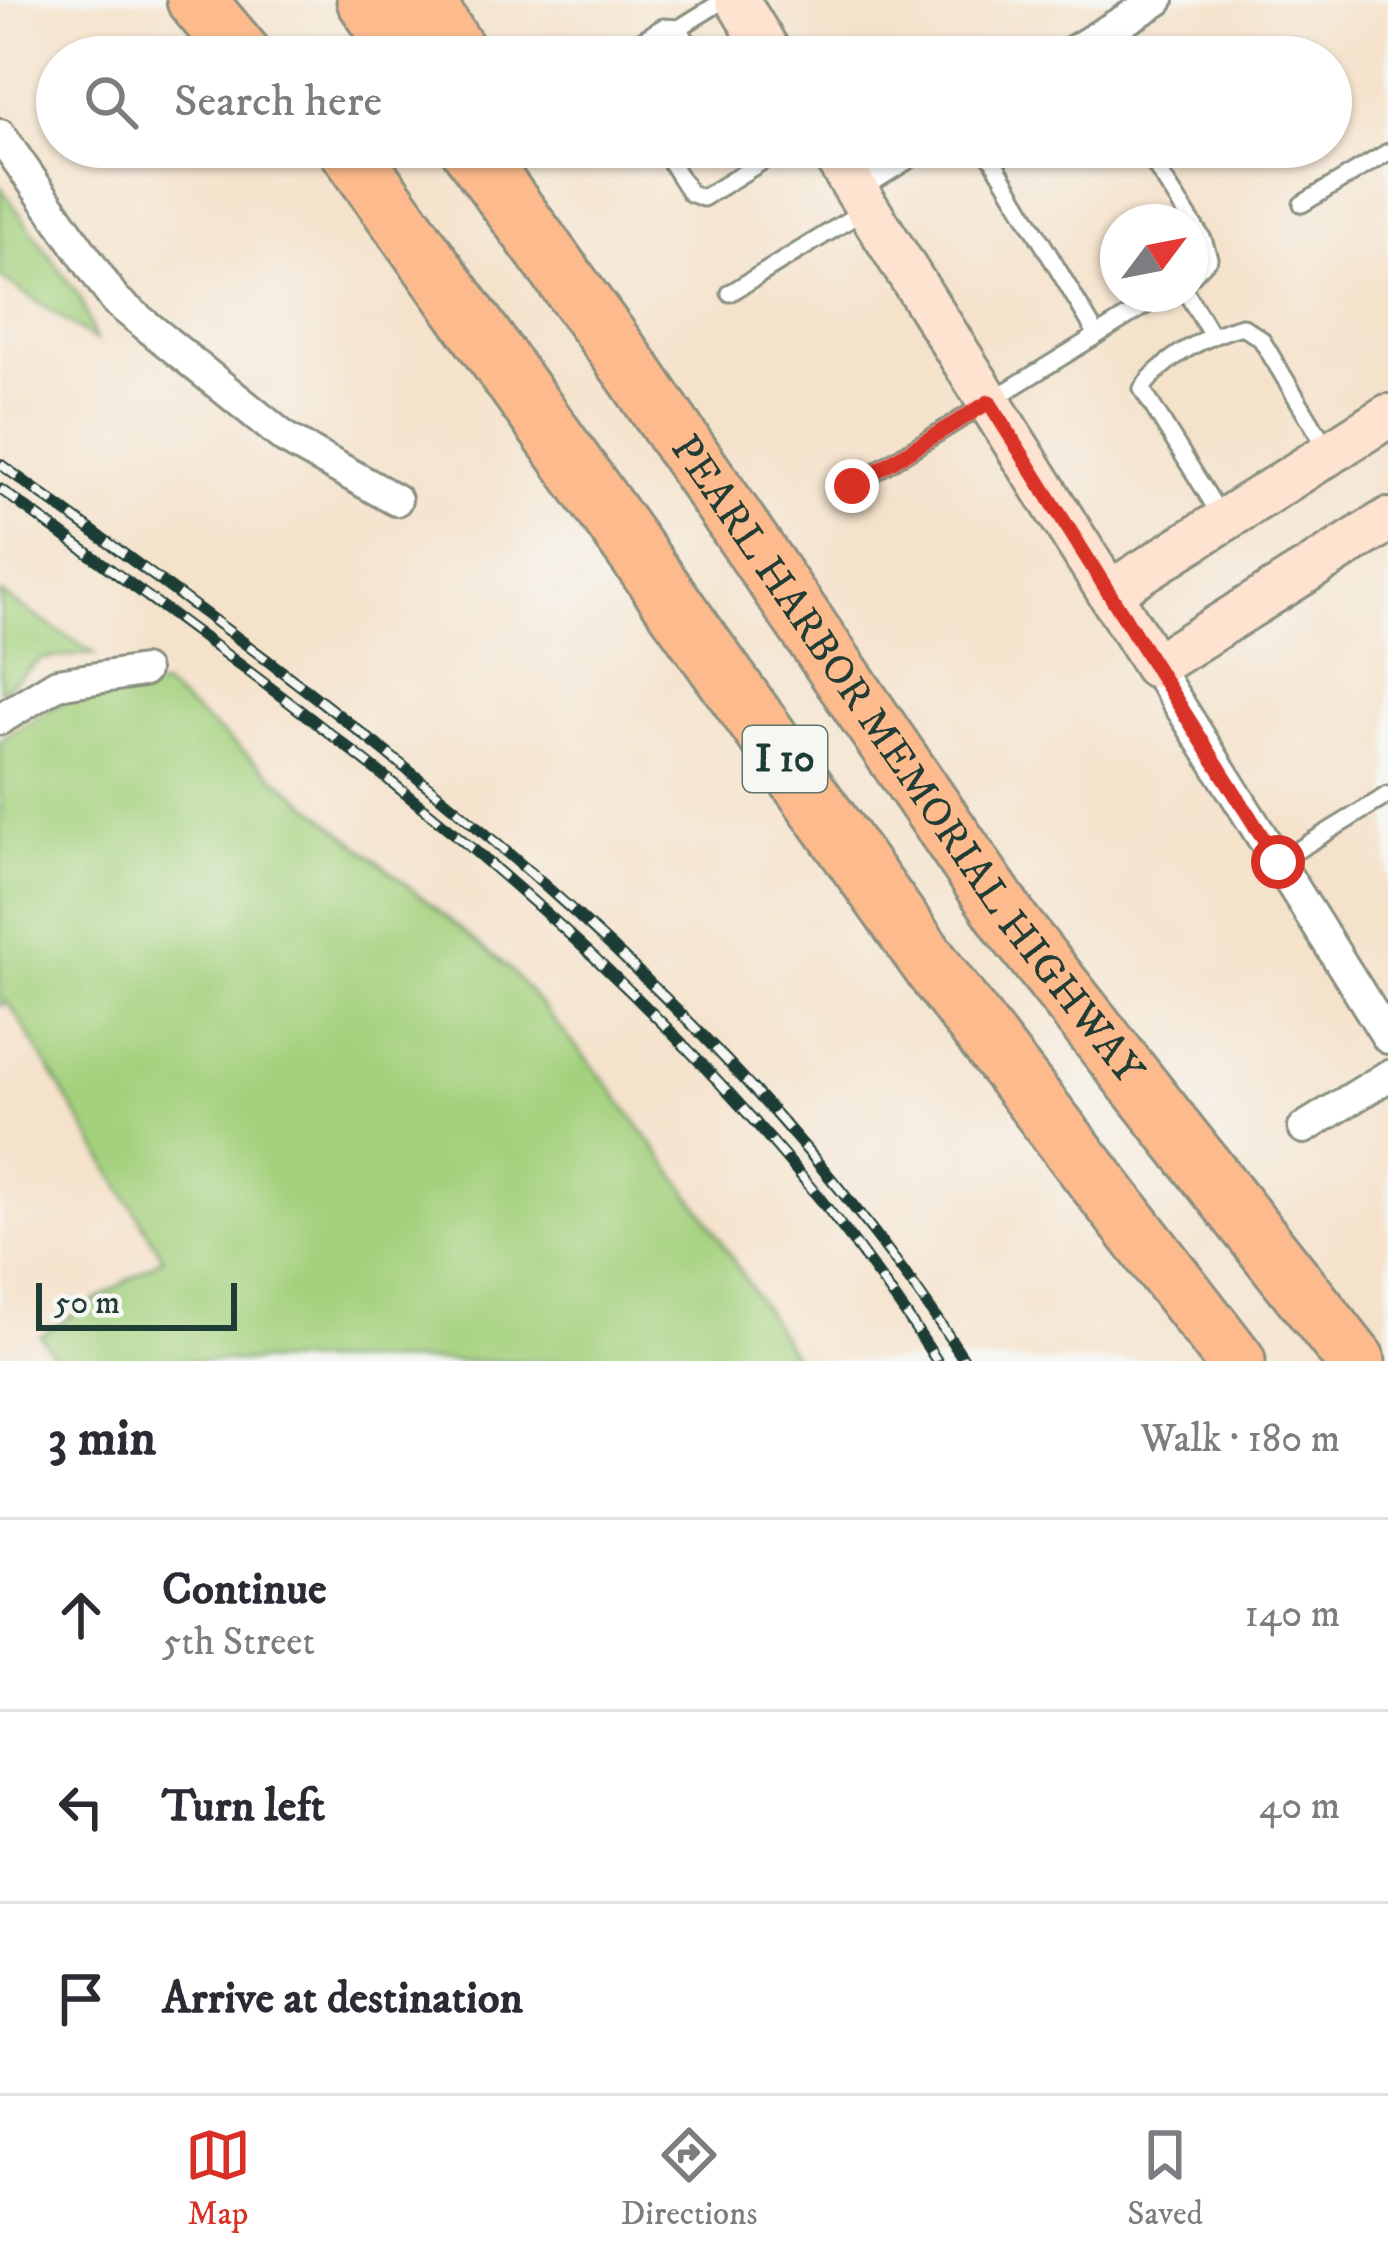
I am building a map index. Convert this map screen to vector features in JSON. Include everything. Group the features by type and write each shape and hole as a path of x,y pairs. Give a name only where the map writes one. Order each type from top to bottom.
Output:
{"highway":[{"path":"196,0 226,36"},
{"path":"246,0 271,36"},
{"path":"366,0 391,36"},
{"path":"424,0 447,36"},
{"path":"338,168 475,332"},
{"name":"I 10","path":"362,168 941,979 1236,1361"},
{"name":"PEARL HARBOR MEMORIAL HIGHWAY","path":"485,168 634,373 1013,926 1356,1361"},
{"path":"529,168 568,230 634,373"}],"street":[{"path":"736,0 759,36"},
{"path":"1103,36 1158,0"},
{"path":"0,136 115,300 285,438 396,500"},
{"path":"842,168 1388,1037"},
{"path":"860,197 892,168"},
{"path":"1108,593 1388,416"},
{"path":"1155,666 1388,520"},
{"path":"0,719 57,684 143,671"},
{"path":"1304,1129 1388,1076"}],"lane":[{"path":"649,36 663,27 679,28 724,0"},
{"path":"679,28 684,36"},
{"path":"1302,204 1388,152"},
{"path":"675,168 696,198 738,168"},
{"path":"998,168 1097,335"},
{"path":"1157,168 1181,204"},
{"path":"730,293 860,197"},
{"path":"852,486 1135,312"},
{"path":"1198,312 1212,335"},
{"path":"1224,520 1142,388 1153,373 1212,335 1243,326 1262,339 1329,453"},
{"path":"1278,862 1388,795"}],"green space":[{"path":"0,186 80,298 96,341 0,277"},
{"path":"0,593 94,654 41,659 0,692"},
{"path":"163,686 510,969 611,1088 704,1214 797,1361 58,1361 40,1336 163,1258 16,1014 7,1002 0,1006 0,740 66,700"}],"railway":[{"path":"0,464 398,762 525,868 647,980 761,1098 868,1225 965,1361"},
{"path":"0,489 388,779 628,989 739,1104 843,1228 937,1361"}],"route":[{"path":"852,486 989,402 1278,862"}]}
